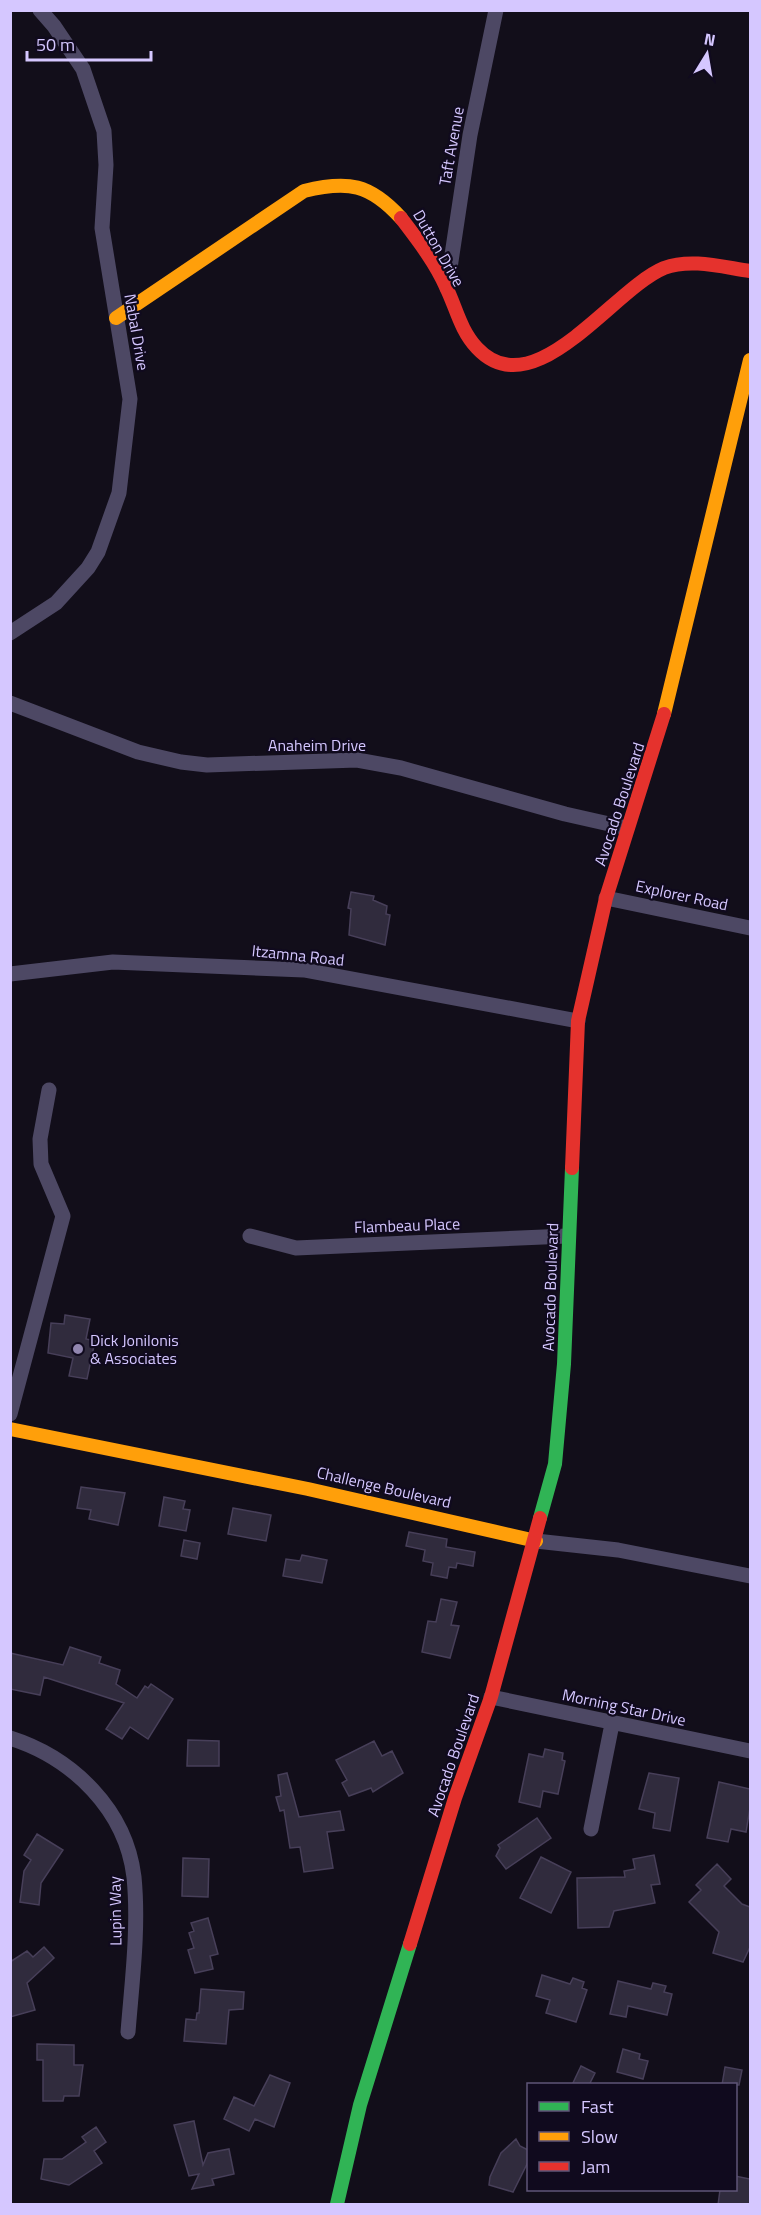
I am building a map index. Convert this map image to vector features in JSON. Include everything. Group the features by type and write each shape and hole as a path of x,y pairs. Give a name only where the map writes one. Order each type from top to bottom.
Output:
{"main road":[{"name":"Dutton Drive","path":"116,318 304,191 331,184 359,187 372,192 392,205 407,223 447,288 455,313 479,351 498,362 519,366 550,356 633,284 655,271 683,263 699,262 750,271"},
{"name":"Avocado Boulevard","path":"337,2205 360,2105 376,2050 455,1798 491,1697 536,1541 555,1464 564,1364 567,1236 578,1021 606,898 667,705 750,360"},
{"name":"Challenge Boulevard","path":"10,1429 308,1488 536,1541"}],"street":[{"name":"Nabal Drive","path":"10,633 56,603 88,568 114,514 127,444 130,399 102,228 106,165 104,131 83,69 54,26 40,10"},
{"name":"Taft Avenue","path":"447,288 470,135 496,10"},
{"name":"Anaheim Drive","path":"10,703 138,753 181,762 207,765 357,760 401,768 565,814 627,828"},
{"name":"Explorer Road","path":"606,898 750,928"},
{"name":"Itzamna Road","path":"10,974 113,962 304,970 578,1021"},
{"path":"10,1414 63,1216 41,1164 40,1139 49,1090"},
{"name":"Flambeau Place","path":"250,1236 296,1248 567,1236"},
{"name":"Challenge Boulevard","path":"536,1541 618,1550 750,1576"},
{"name":"Morning Star Drive","path":"491,1697 750,1751"},
{"path":"591,1829 612,1724"},
{"name":"Lupin Way","path":"10,1738 48,1753 80,1776 105,1805 124,1839 134,1877 135,1938 128,2032"}],"building":[{"path":"351,892 374,896 373,900 387,906 386,914 390,915 385,945 349,935 351,909 348,908"},
{"path":"65,1315 90,1319 86,1339 95,1341 87,1379 69,1376 73,1358 48,1353 51,1323 64,1324"},
{"path":"81,1487 125,1493 118,1525 89,1519 91,1510 77,1508"},
{"path":"164,1497 185,1501 183,1509 190,1510 186,1531 159,1526"},
{"path":"233,1508 271,1515 266,1541 228,1534"},
{"path":"409,1532 447,1539 446,1547 475,1552 473,1566 457,1563 456,1568 449,1567 447,1578 431,1575 433,1563 423,1561 425,1550 406,1546"},
{"path":"184,1540 200,1543 197,1559 181,1556"},
{"path":"302,1555 327,1560 322,1583 283,1576 286,1559 300,1561"},
{"path":"441,1599 457,1602 451,1625 459,1626 450,1658 422,1652 428,1621 436,1622"},
{"path":"70,1647 101,1657 99,1663 120,1670 116,1684 137,1698 145,1686 148,1688 151,1684 173,1699 148,1739 130,1727 122,1739 106,1729 124,1703 44,1677 40,1695 10,1689 10,1653 63,1665"},
{"path":"188,1740 219,1741 219,1766 187,1766"},
{"path":"374,1741 382,1756 392,1751 403,1773 373,1792 371,1788 349,1796 342,1783 347,1780 336,1760"},
{"path":"545,1749 563,1753 562,1760 565,1761 558,1794 543,1791 540,1807 519,1802 529,1754 543,1757"},
{"path":"287,1773 299,1817 340,1811 344,1830 327,1832 333,1868 304,1872 300,1847 290,1848 284,1810 280,1811 276,1797 281,1796 278,1775"},
{"path":"649,1773 679,1778 670,1831 653,1828 655,1813 639,1809"},
{"path":"719,1782 750,1789 746,1832 731,1829 728,1842 707,1838"},
{"path":"537,1818 551,1838 506,1869 496,1856 500,1848 498,1845"},
{"path":"37,1834 63,1850 41,1883 39,1905 20,1902 24,1871 31,1860 24,1855"},
{"path":"654,1855 660,1884 651,1885 655,1903 614,1911 609,1927 578,1928 577,1878 625,1877 624,1871 635,1869 633,1859"},
{"path":"541,1857 571,1872 551,1913 520,1898"},
{"path":"183,1858 209,1859 208,1897 182,1896"},
{"path":"717,1864 731,1879 724,1886 742,1904 750,1907 750,1947 743,1962 713,1953 719,1932 689,1902 701,1890 696,1885"},
{"path":"208,1918 218,1954 210,1956 213,1969 195,1973 188,1950 194,1948 189,1933 194,1931 191,1923"},
{"path":"44,1947 54,1958 27,1983 35,2010 10,2017 10,1962 27,1951 33,1957"},
{"path":"542,1975 570,1984 573,1978 584,1982 582,1988 587,1990 576,2022 546,2013 550,2000 536,1996"},
{"path":"618,1981 651,1989 653,1983 666,1986 664,1992 672,1994 667,2015 628,2006 626,2017 610,2014"},
{"path":"201,1989 244,1992 243,2009 229,2010 226,2044 184,2041 186,2019 196,2020 197,2013 199,2013"},
{"path":"37,2044 74,2045 74,2065 83,2065 79,2096 64,2096 63,2101 43,2101 43,2060 37,2060"},
{"path":"623,2049 640,2054 639,2059 648,2061 643,2079 617,2072"},
{"path":"581,2066 595,2073 590,2083 573,2083"},
{"path":"725,2067 742,2070 739,2085 722,2083"},
{"path":"270,2075 290,2083 274,2127 255,2119 249,2131 224,2119 234,2097 254,2106"},
{"path":"194,2121 203,2165 208,2153 229,2149 234,2174 212,2179 214,2185 192,2189 199,2174 189,2176 174,2125"},
{"path":"96,2127 106,2142 94,2151 102,2163 69,2185 41,2179 44,2159 62,2159 86,2142 82,2137"},
{"path":"516,2139 520,2146 527,2150 527,2164 513,2192 489,2185 490,2177 501,2153"},
{"path":"737,2176 750,2179 750,2205 718,2205 720,2191 737,2191"}],"traffic: fast":[{"path":"540,1518 555,1464 564,1364 572,1168"},
{"path":"337,2204 360,2105 410,1944"}],"traffic: slow":[{"path":"116,318 304,191 333,186 357,188 379,198 401,218"},
{"path":"664,714 750,360"},
{"path":"10,1429 308,1489 536,1541"}],"traffic: jam":[{"path":"401,218 437,269 471,341 499,363 523,364 548,355 573,339 644,280 664,268 696,264 750,271"},
{"path":"572,1168 578,1021 606,898 664,714"},
{"path":"410,1944 455,1798 491,1697 540,1518"}],"place":[{"name":"Dick Jonilonis & Associates","path":"78,1349"}]}
